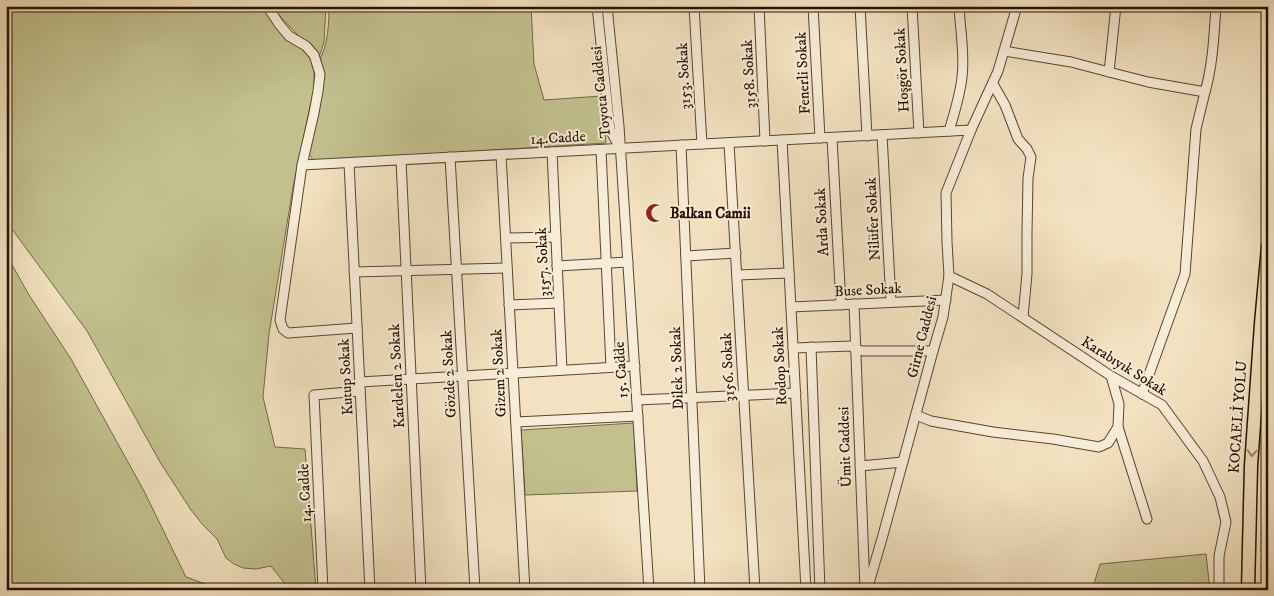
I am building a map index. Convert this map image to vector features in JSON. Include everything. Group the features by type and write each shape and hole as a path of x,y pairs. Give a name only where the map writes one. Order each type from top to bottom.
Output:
{"highway":[{"name":"KOCAELİ YOLU","path":"1248,590 1251,466 1268,247"}],"street":[{"path":"267,6 289,36 306,46 314,56 320,74 314,113 302,165 280,320 283,329 288,333 357,328"},
{"name":"Toyota Caddesi","path":"597,6 610,130 621,149"},
{"name":"Toyota Caddesi","path":"607,6 621,149"},
{"name":"3153. Sokak","path":"694,6 702,144"},
{"name":"3158. Sokak","path":"759,6 765,141"},
{"name":"Fenerli Sokak","path":"813,6 820,138"},
{"path":"860,6 866,136"},
{"name":"Hoşgör Sokak","path":"912,6 918,133"},
{"path":"949,132 962,76 958,6"},
{"name":"Girne Caddesi","path":"866,590 884,536 943,317 949,276 946,193 971,130 998,71 1017,6"},
{"path":"1109,72 1116,6"},
{"path":"1142,394 1185,274 1196,129 1210,76 1216,6"},
{"path":"1004,51 1071,62 1148,82 1205,92"},
{"path":"993,84 1005,105 1018,139 1031,157 1028,178 1027,274 1023,317"},
{"name":"14.Cadde","path":"302,165 971,130"},
{"name":"Nilüfer Sokak","path":"882,135 891,302"},
{"name":"Arda Sokak","path":"832,138 840,305"},
{"name":"Rodop Sokak","path":"782,140 806,590"},
{"name":"3156. Sokak","path":"729,143 755,590"},
{"name":"Dilek 2 Sokak","path":"681,145 700,590"},
{"name":"15. Cadde","path":"621,149 649,590"},
{"path":"601,150 611,367"},
{"name":"3157. Sokak","path":"552,152 562,370"},
{"name":"Gizem 2 Sokak","path":"501,155 525,590"},
{"name":"Gözde 2 Sokak","path":"450,158 475,590"},
{"name":"Kardelen 2 Sokak","path":"401,160 421,590"},
{"name":"Kutup Sokak","path":"349,163 370,590"},
{"path":"506,238 556,237"},
{"path":"686,256 736,252"},
{"path":"557,266 628,262"},
{"path":"354,272 507,268"},
{"path":"737,275 789,273"},
{"name":"Karabıyık Sokak","path":"949,276 987,294 1111,376 1162,405 1203,461 1220,497 1226,522 1219,556 1220,590"},
{"name":"Buse Sokak","path":"791,307 946,300"},
{"path":"509,305 559,303"},
{"name":"Ümit Caddesi","path":"854,304 866,590"},
{"path":"793,348 852,346 863,351 933,351"},
{"path":"811,347 820,590"},
{"path":"360,386 411,379 635,366"},
{"path":"1111,376 1119,404 1118,427 1147,519"},
{"name":"14. Cadde","path":"323,590 314,395 360,386"},
{"path":"637,400 796,393"},
{"path":"916,415 931,421 1099,447 1108,443 1118,427"},
{"path":"516,422 638,416"},
{"path":"860,466 904,462"}],"shaded area":[{"path":"6,6 264,6 314,62 314,88 293,187 269,334 263,397 275,447 305,449 316,590 290,590 271,566 256,569 243,568 226,558 217,539 191,510 160,462 87,331 6,221"},
{"path":"274,6 326,6 324,42 320,55 317,55 275,11"},
{"path":"329,6 531,6 534,64 544,100 602,96 606,143 313,160 309,154 322,85 323,69 320,59 326,40"},
{"path":"6,258 71,359 144,491 186,577 222,590 6,590"},
{"path":"634,423 637,491 525,495 521,430"},
{"path":"1206,554 1210,590 1092,590 1100,564"}],"place":[{"name":"Balkan Camii","path":"655,213"}]}
